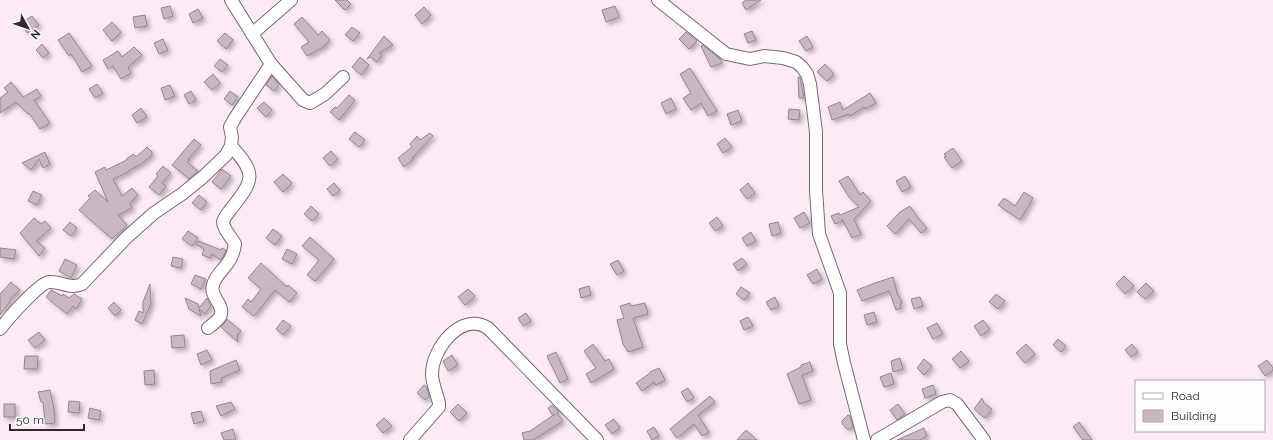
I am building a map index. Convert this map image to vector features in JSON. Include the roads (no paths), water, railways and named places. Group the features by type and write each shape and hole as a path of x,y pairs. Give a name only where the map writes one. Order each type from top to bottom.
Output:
{"street":[{"path":"232,0 271,64 302,100 310,102 325,94 343,77"},
{"path":"252,34 291,0"},
{"path":"658,0 726,54 750,59 764,56 783,58 796,62 807,74 810,84 816,132 816,190 820,234 840,293 840,344 864,440"},
{"path":"0,329 9,317 38,287 44,283 50,282 71,287 82,284 127,237 154,213 182,194 203,177 226,155 231,146 232,137 230,127 271,64"},
{"path":"208,328 219,318 221,312 219,303 213,296 212,286 218,274 233,254 235,244 223,222 225,217 248,186 250,178 250,170 231,146"},
{"path":"410,440 439,407 432,373 438,349 460,327 468,324 480,323 493,333 597,440"},
{"path":"877,440 942,402 950,400 958,404 984,440"}]}
